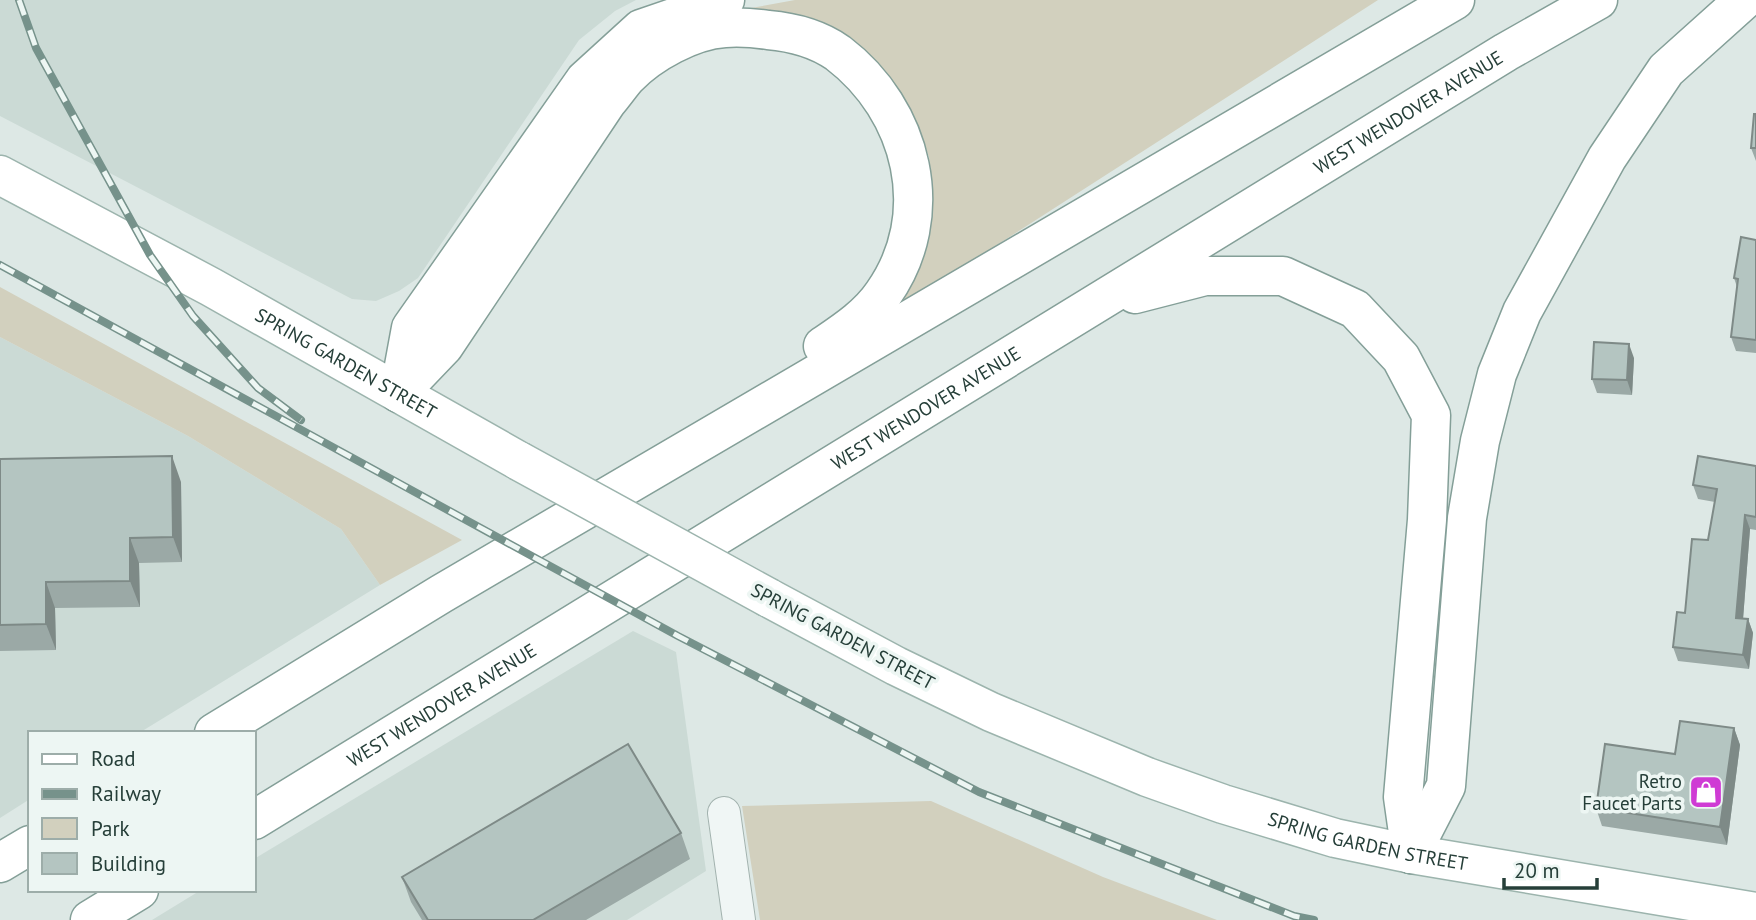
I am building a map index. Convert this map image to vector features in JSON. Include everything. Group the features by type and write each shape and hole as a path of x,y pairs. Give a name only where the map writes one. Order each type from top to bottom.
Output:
{"main road":[{"path":"399,393 411,328 585,80 640,29 725,0"},
{"path":"217,731 441,594 1455,0"},
{"name":"WEST WENDOVER AVENUE","path":"256,819 1506,52 1598,0"},
{"path":"1411,854 1446,786 1467,518 1480,441 1497,374 1522,312 1606,158 1666,70 1744,0"},
{"path":"399,393 444,346 607,102 628,76 659,52 697,34 724,27 785,32 811,39 837,52 881,98 905,146 912,170 914,195 913,222 905,254 882,296 852,327 821,348 441,594"},
{"name":"SPRING GARDEN STREET","path":"0,175 211,287 519,461 896,666 991,712 1135,773 1223,804 1335,838 1411,854 1756,912"},
{"path":"1100,303 1205,276 1283,276 1355,309 1401,358 1431,415 1427,520 1403,797 1411,854"},
{"path":"0,863 28,846"},
{"path":"90,920 136,892"}],"street":[{"path":"724,813 739,920"}],"shaded area":[{"path":"0,0 636,0 615,11 579,40 418,278 399,291 376,301 352,299 0,116"},
{"path":"0,337 188,436 341,529 380,585 142,731 28,731 28,800 0,818"},
{"path":"633,631 676,652 706,871 627,920 152,920 198,892 256,892 256,858"}],"green space":[{"path":"795,0 1378,0 888,315 929,229 933,191 929,157 914,116 893,81 858,49 751,15 751,8"},
{"path":"0,287 462,540 380,585 341,529 188,436 0,337"},
{"path":"931,801 1103,877 1217,920 760,920 742,806"}],"building":[{"path":"1754,114 1756,148 1751,148"},
{"path":"1741,237 1756,240 1756,340 1731,337 1738,279 1734,278"},
{"path":"1594,342 1629,344 1627,380 1592,379"},
{"path":"172,456 173,537 130,538 130,581 46,582 46,624 0,625 0,459"},
{"path":"1698,456 1756,466 1756,517 1745,515 1736,618 1748,619 1743,655 1673,647 1677,612 1685,613 1692,539 1708,540 1717,489 1693,485"},
{"path":"1680,721 1734,728 1720,827 1596,808 1605,744 1675,754"},
{"path":"628,744 681,833 533,920 428,920 402,877"}],"railway":[{"path":"19,0 36,48 150,255 193,316 258,388 301,420"},
{"path":"0,265 678,636 979,792 1294,916 1314,920"}],"place":[{"name":"Retro Faucet Parts","path":"1706,792"}]}
